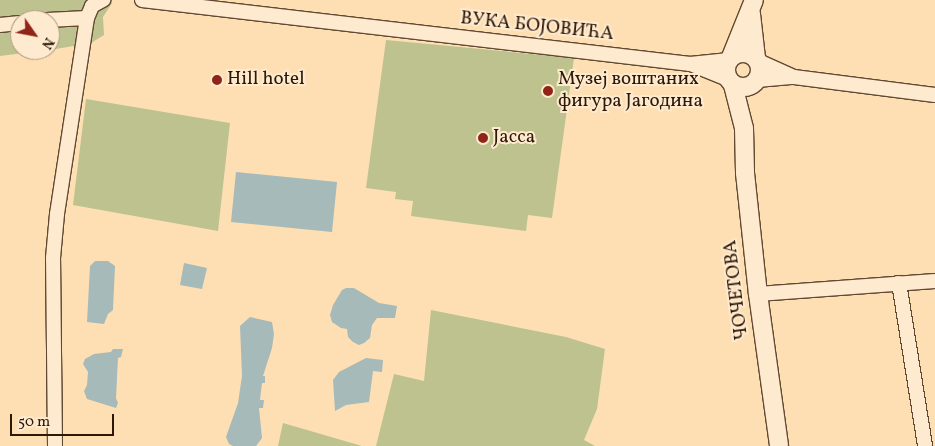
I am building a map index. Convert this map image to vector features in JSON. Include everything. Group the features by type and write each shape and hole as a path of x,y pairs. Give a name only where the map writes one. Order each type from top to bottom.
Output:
{"street":[{"path":"55,446 53,258 57,214 87,18 92,6 103,0"},
{"name":"ВУКА БОЈОВИЋА","path":"142,0 690,64 730,59"},
{"name":"ЧОЧЕТОВА","path":"744,128 726,71 752,7"},
{"name":"ЧОЧЕТОВА","path":"752,7 760,73 756,81 744,128 745,173 758,294 779,446"},
{"path":"60,19 87,18"},
{"path":"730,59 744,53 794,77"},
{"name":"ВУКА БОЈОВИЋА","path":"690,64 730,82"},
{"path":"730,82 744,88 756,81 794,77 935,95"},
{"path":"758,294 935,281"},
{"path":"899,283 925,446"}],"green space":[{"path":"0,0 112,0 103,17 104,35 91,43 60,48 60,10 10,10 10,55 0,56"},
{"name":"Јасса","path":"386,40 574,58 552,218 528,215 526,231 411,216 413,201 395,199 396,192 366,188"},
{"path":"86,99 230,123 218,231 73,205"},
{"path":"431,310 566,337 605,349 597,409 584,440 595,446 376,446 394,374 424,381"},
{"path":"283,423 362,446 278,446"}],"shaded area":[{"path":"236,172 337,182 332,232 231,222"},
{"path":"95,261 108,261 115,266 113,310 108,314 104,324 87,322 90,266"},
{"path":"184,263 207,268 202,289 180,285"},
{"path":"354,288 379,303 397,306 395,318 377,318 372,325 370,338 359,345 348,337 347,329 341,328 332,322 330,315 333,305 342,290"},
{"path":"250,317 272,322 274,334 272,348 263,376 265,376 265,383 262,383 260,400 264,400 263,408 259,408 262,438 256,446 233,446 229,444 226,437 238,403 242,376 240,326"},
{"path":"113,349 123,349 121,357 118,358 116,398 118,403 116,408 87,399 84,391 87,385 88,372 83,364 85,359 94,354 111,352"},
{"path":"366,358 383,360 382,372 373,371 369,402 346,405 335,411 333,380 339,372"}],"place":[{"name":"Hill hotel","path":"217,80"},
{"name":"Музеј воштаних фигура Јагодина","path":"548,91"},
{"name":"Јасса","path":"483,138"}]}
